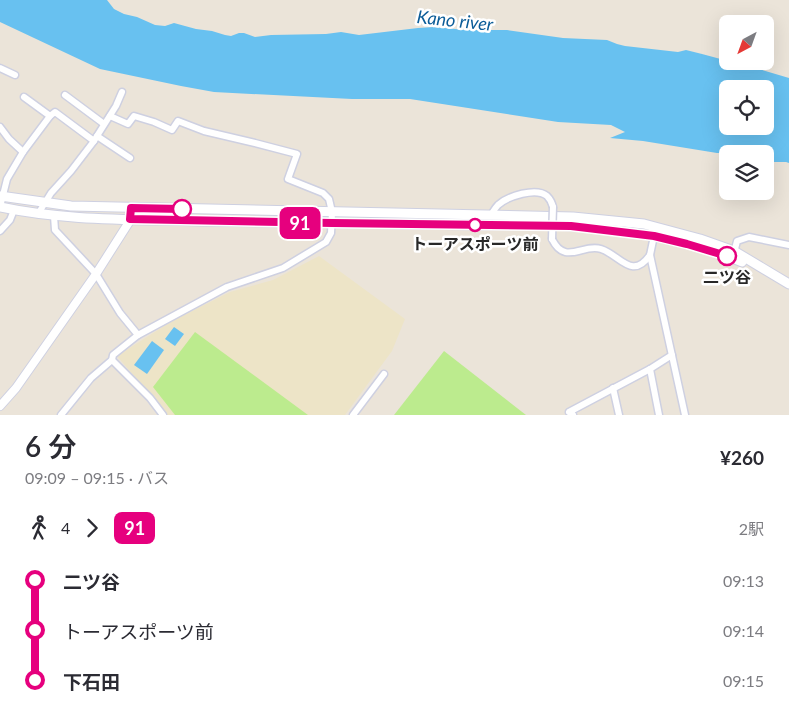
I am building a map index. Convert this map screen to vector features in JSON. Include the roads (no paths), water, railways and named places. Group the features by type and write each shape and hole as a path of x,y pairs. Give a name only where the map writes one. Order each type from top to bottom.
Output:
{"main road":[{"path":"1,196 71,206 572,217 644,224 700,239 789,284"},
{"path":"0,207 54,216 130,219 571,226 654,236 734,255"}],"street":[{"path":"0,68 15,75"},
{"path":"38,214 51,194 71,171 95,138 116,106 122,92"},
{"path":"65,95 104,124"},
{"path":"24,97 50,116"},
{"path":"0,207 6,179 23,152 55,112 130,158"},
{"path":"61,415 91,378 112,360 113,355 138,335 227,287 283,268 326,242 331,233 332,212 329,199 323,193 288,179 297,154 204,131 178,121 172,130 134,116 128,124 110,116"},
{"path":"0,127 9,140 23,152"},
{"path":"491,215 498,205 519,195 532,192 546,195 553,207 552,239 564,252 575,253 592,248 600,249 629,266 638,266 645,262 650,255 654,236"},
{"path":"0,406 16,388 96,274 130,219 131,208"},
{"path":"0,231 10,220 14,210"},
{"path":"54,216 55,230 96,274 120,313 138,335"},
{"path":"734,255 738,241 748,237 789,245"},
{"path":"650,255 685,415"},
{"path":"572,415 569,412 650,369 672,355"},
{"path":"112,360 150,398 163,415"},
{"path":"650,369 659,415"},
{"path":"353,415 384,374"},
{"path":"613,388 619,415"}],"water":[{"path":"0,0 107,0 114,9 155,25 165,26 174,23 231,36 239,33 255,37 341,32 359,35 434,27 466,30 507,30 563,38 607,40 625,46 678,52 686,50 719,59 719,70 762,70 789,78 789,163 774,162 774,145 719,145 719,153 717,153 643,141 610,138 625,132 611,125 558,122 410,99 352,99 214,92 100,69 0,22"},
{"path":"174,327 184,334 175,346 165,339"},
{"path":"152,341 164,350 147,374 134,365"}],"place":[{"name":"トーアスポーツ前","path":"475,225"},
{"name":"二ツ谷","path":"727,256"}],"water label":[{"name":"Kano river","path":"455,21"}]}
